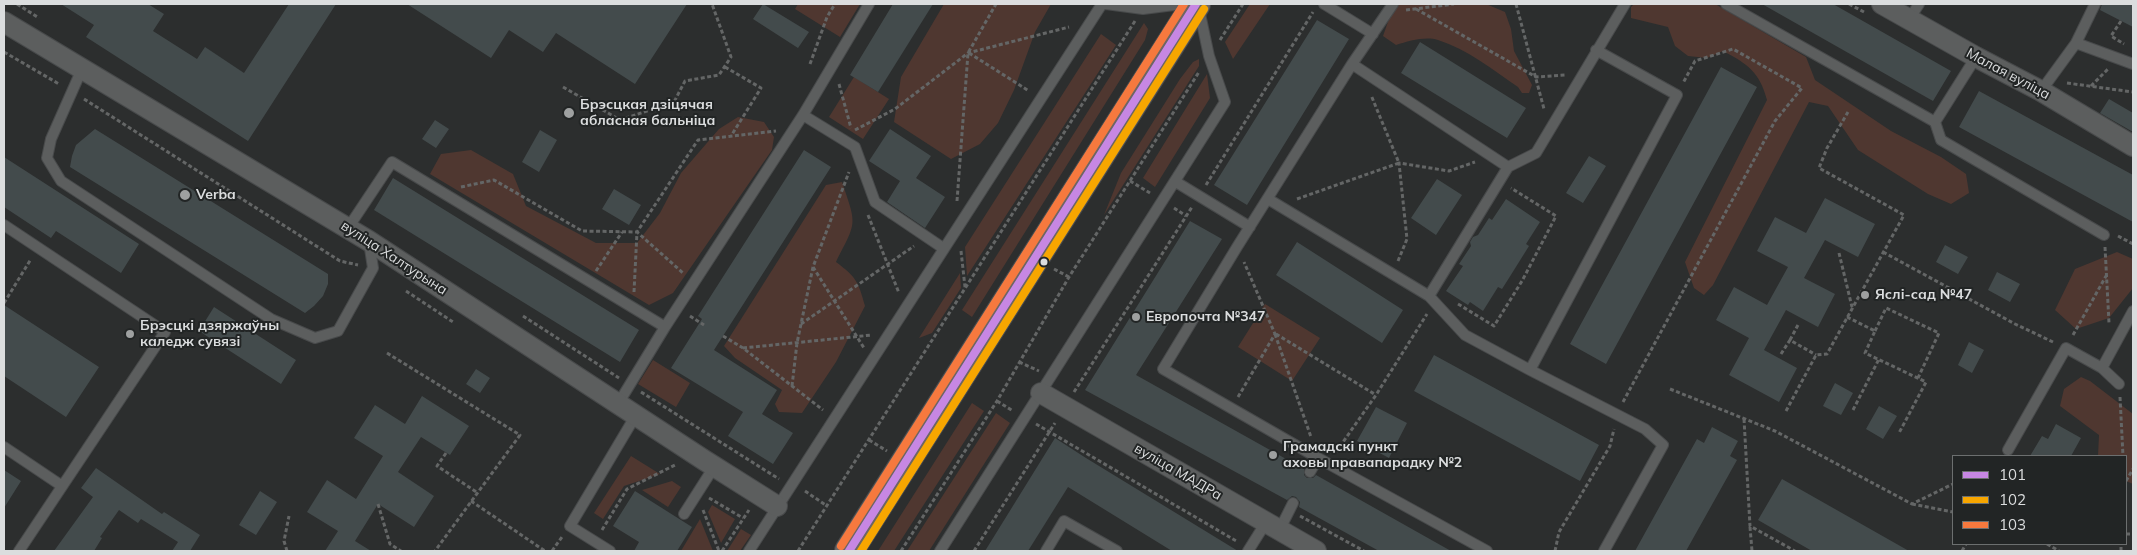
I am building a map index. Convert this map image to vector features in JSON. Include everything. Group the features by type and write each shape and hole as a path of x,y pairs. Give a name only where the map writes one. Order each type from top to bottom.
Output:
{"main road":[{"path":"849,551 1197,4"}],"street":[{"name":"Малая вуліца","path":"1882,4 1914,11 1976,57 2041,91 2133,146"},
{"name":"вуліца Халтурына","path":"4,22 369,241 777,506"},
{"name":"вуліца МАДРа","path":"1041,393 1316,551"}],"lane":[{"path":"618,404 665,327 794,129 869,4"},
{"path":"749,551 1102,4"},
{"path":"1106,4 1143,9 1182,4"},
{"path":"944,550 1025,418 1225,102 1209,56 1197,4"},
{"path":"1324,4 1373,34"},
{"path":"1432,296 1508,167 1536,153 1625,4"},
{"path":"1726,4 1935,122 1941,140 2104,235"},
{"path":"2041,91 2076,43 2095,4"},
{"path":"1390,8 1352,64 1163,369 1318,458 1487,551"},
{"path":"2076,43 2133,64"},
{"path":"1530,370 1677,95 1596,50"},
{"path":"1935,122 1976,57"},
{"path":"1352,64 1508,167"},
{"path":"82,69 51,139 47,158 61,181 271,318 316,338 338,331 374,268 369,241"},
{"path":"803,114 855,147 875,202 943,248"},
{"path":"348,228 392,162 665,327"},
{"path":"1176,182 1250,227"},
{"path":"1268,200 1432,296 1465,334 1645,429 1663,445 1604,551"},
{"path":"4,225 165,332 19,551"},
{"path":"2102,368 2133,312"},
{"path":"2008,450 2066,348 2102,368 2120,384"},
{"path":"610,551 570,526 636,415"},
{"path":"4,447 62,486"},
{"path":"1310,472 1318,458"},
{"path":"684,514 709,463"},
{"path":"1249,550 1293,503"},
{"path":"1046,551 1064,521 1117,551"}],"path":[{"path":"563,87 620,120 674,102 685,81 719,75 731,57 712,4"},
{"path":"810,64 827,17 835,4"},
{"path":"833,62 852,131 895,109 968,53 996,4"},
{"path":"901,551 996,401 1068,278 1243,4"},
{"path":"974,551 1318,4"},
{"path":"1390,8 1416,9 1454,4"},
{"path":"1516,4 1545,110"},
{"path":"798,551 1143,9"},
{"path":"1416,9 1536,77 1582,74"},
{"path":"2121,21 2111,36 2130,47"},
{"path":"968,53 1071,26"},
{"path":"1555,551 1559,532 1610,446 1616,414 1775,122 1802,88 1733,49 1695,61 1677,95"},
{"path":"968,53 1029,92"},
{"path":"957,204 968,53"},
{"path":"725,67 761,88 731,136"},
{"path":"1362,72 1399,163 1407,239 1392,274"},
{"path":"1790,340 1816,355 1827,354 1904,215 1819,168 1827,148 1848,112"},
{"path":"634,308 638,232 698,140 794,129"},
{"path":"1268,200 1293,200 1399,163 1449,171 1494,156"},
{"path":"792,386 797,343 813,267 850,170 853,179"},
{"path":"439,191 494,180 582,231 638,232 694,283"},
{"path":"1328,463 1376,395 1432,296 1494,326 1522,281 1556,216 1500,181"},
{"path":"867,212 900,296"},
{"path":"589,281 622,232"},
{"path":"2104,235 2111,352"},
{"path":"801,324 927,237"},
{"path":"1237,247 1275,334 1318,458"},
{"path":"4,303 38,248"},
{"path":"1884,252 2015,324 2066,348 2106,276"},
{"path":"1839,253 1852,308"},
{"path":"813,267 866,351"},
{"path":"1899,433 1926,382 1865,352 1886,308 1939,333 1918,378"},
{"path":"1848,317 1875,331"},
{"path":"1781,354 1798,323"},
{"path":"1275,334 1376,395"},
{"path":"1231,408 1275,334"},
{"path":"743,348 876,335"},
{"path":"723,336 743,348 827,413"},
{"path":"387,353 520,435 435,551"},
{"path":"1786,411 1816,355"},
{"path":"1853,410 1879,360"},
{"path":"2120,384 2123,455"},
{"path":"1670,389 1774,431 1912,504 1952,512"},
{"path":"996,401 1050,431 1249,550"},
{"path":"1744,419 1752,551"},
{"path":"446,453 437,466 478,493"},
{"path":"595,541 627,489 681,462 709,463"},
{"path":"1912,504 1952,484"},
{"path":"708,497 743,518"},
{"path":"471,501 545,551"},
{"path":"378,504 390,544 401,551"},
{"path":"702,507 719,551"},
{"path":"287,551 284,540 289,516"},
{"path":"1750,526 1794,551"}],"shaded area":[{"path":"798,4 860,4 840,37 795,9"},
{"path":"944,4 1051,4 1035,32 1014,90 998,123 980,144 951,159 894,122 901,77"},
{"path":"1250,4 1270,4 1233,59 1225,42"},
{"path":"1398,4 1486,4 1505,12 1511,29 1514,51 1532,85 1529,93 1522,93 1518,87 1480,60 1438,40 1422,39 1396,45 1383,36 1389,19"},
{"path":"1634,4 1715,4 1806,57 1815,80 1891,131 1941,157 1966,174 1969,193 1951,204 1928,194 1858,150 1828,106 1809,102 1713,285 1704,295 1694,288 1685,262 1767,100 1757,76 1746,65 1723,51 1707,58 1688,56 1675,46 1668,27 1631,18 1631,7"},
{"path":"1144,23 1148,29 1145,40 972,317 962,310"},
{"path":"1101,34 1116,45 967,276 965,247"},
{"path":"1199,59 1199,66 1104,215 1121,173 1180,79 1193,62"},
{"path":"1207,74 1210,98 1155,187 1143,178"},
{"path":"854,77 889,99 863,139 829,117"},
{"path":"738,117 764,122 774,137 772,150 673,293 649,305 430,174 441,154 471,150 513,174 526,206 596,243 637,243 660,213 681,173 719,129"},
{"path":"842,182 853,223 836,262 856,281 865,306 836,362 802,413 779,412 775,404 782,390 735,358 724,346 826,185"},
{"path":"2117,252 2133,259 2133,288 2109,318 2076,329 2055,310 2075,269"},
{"path":"960,273 961,288 932,333 919,338"},
{"path":"1265,304 1320,338 1292,381 1238,347"},
{"path":"653,360 690,383 676,407 638,384"},
{"path":"2081,377 2090,381 2133,414 2133,484 2127,481 2127,455 2098,455 2099,435 2060,406 2064,389"},
{"path":"972,403 984,411 894,551 878,551"},
{"path":"996,413 1010,423 929,551 907,551"},
{"path":"631,456 660,474 624,486 603,519 594,513"},
{"path":"672,481 681,487 668,507 642,490"},
{"path":"712,505 735,519 721,543 708,512"},
{"path":"700,519 713,551 681,551"},
{"path":"741,529 751,535 740,551 727,551"}],"building":[{"path":"61,4 148,4 164,14 153,31 197,59 205,47 244,73 289,4 336,4 248,141 86,37 94,25"},
{"path":"407,4 687,4 635,84 556,33 543,52 509,30 491,58"},
{"path":"763,4 809,32 798,48 753,19"},
{"path":"893,4 933,4 878,92 850,75"},
{"path":"1762,4 1833,4 1951,71 1933,101"},
{"path":"2102,4 2133,4 2133,27 2100,10"},
{"path":"1317,20 1349,39 1247,205 1214,185"},
{"path":"1420,42 1526,108 1507,138 1401,73"},
{"path":"1721,67 1757,87 1606,364 1570,344"},
{"path":"1979,91 2133,175 2133,222 1959,127"},
{"path":"2109,99 2133,113 2133,132 2100,113"},
{"path":"435,120 449,129 436,148 422,139"},
{"path":"95,129 328,274 328,284 323,296 305,313 70,167 76,145"},
{"path":"890,129 931,156 916,178 945,197 925,228 887,202 900,181 869,161"},
{"path":"540,130 557,140 539,172 522,162"},
{"path":"804,150 831,167 714,350 777,390 762,414 793,433 773,464 728,436 743,412 671,368 702,319 698,316"},
{"path":"1589,156 1606,166 1583,203 1566,193"},
{"path":"4,157 139,244 121,273 56,231 51,238 4,207"},
{"path":"393,178 639,330 620,362 374,210"},
{"path":"1437,179 1462,195 1436,235 1411,218"},
{"path":"614,189 641,205 629,225 602,209"},
{"path":"1825,198 1875,224 1858,257 1825,240 1804,278 1835,294 1818,327 1786,310 1764,350 1797,368 1779,402 1729,375 1749,338 1716,320 1734,287 1767,305 1788,267 1757,251 1775,217 1806,233"},
{"path":"1506,199 1540,222 1526,244 1529,246 1502,289 1498,287 1483,311 1470,302 1468,305 1446,291 1463,266 1459,264 1471,246 1470,242 1473,237 1478,235 1489,218 1492,220"},
{"path":"1190,221 1222,239 1136,375 1304,469 1304,475 1307,478 1313,478 1316,475 1451,551 1379,551 1299,507 1300,502 1296,497 1292,496 1287,500 1085,390"},
{"path":"1297,242 1403,310 1382,343 1276,275"},
{"path":"1945,245 1968,257 1958,274 1936,262"},
{"path":"1997,272 2020,284 2010,302 1988,290"},
{"path":"4,305 99,367 66,417 4,376"},
{"path":"214,307 296,360 281,384 199,331"},
{"path":"1969,342 1984,350 1972,373 1958,365"},
{"path":"1434,355 1599,445 1580,481 1414,391"},
{"path":"476,369 490,378 480,393 466,384"},
{"path":"1835,383 1853,393 1841,415 1823,406"},
{"path":"422,396 469,426 450,455 421,437 398,472 434,496 414,527 378,504 355,541 371,551 325,551 338,531 307,512 327,480 356,499 383,456 354,438 375,405 405,424"},
{"path":"1879,406 1897,416 1883,439 1866,429"},
{"path":"1376,407 1407,423 1389,458 1357,441"},
{"path":"2056,424 2081,438 2072,455 2031,455 2042,436 2048,439"},
{"path":"1712,427 1738,441 1730,456 1737,460 1686,551 1635,551 1697,439 1704,443"},
{"path":"1055,438 1238,551 1172,551 1068,487 1028,551 985,551"},
{"path":"96,468 162,514 164,512 200,535 190,551 172,551 178,542 141,519 138,523 119,510 100,537 102,538 94,551 54,551 93,497 81,488"},
{"path":"4,470 21,481 4,508"},
{"path":"1782,479 1909,551 1812,551 1758,520"},
{"path":"260,491 277,502 256,535 239,525"},
{"path":"635,491 692,527 677,551 634,551 639,542 613,526"}],"transit line":[{"name":"103","path":"841,546 1184,4"},
{"name":"101","path":"849,551 1196,4"},
{"name":"102","path":"861,551 1204,9"}],"place":[{"name":"Брэсцкая дзіцячая абласная бальніца","path":"569,113"},
{"name":"Verba","path":"185,195"},
{"name":"Яслі-сад №47","path":"1865,295"},
{"name":"Европочта №347","path":"1136,317"},
{"name":"Брэсцкі дзяржаўны каледж сувязі","path":"130,334"},
{"name":"Грамадскі пункт аховы правапарадку №2","path":"1273,455"}]}
